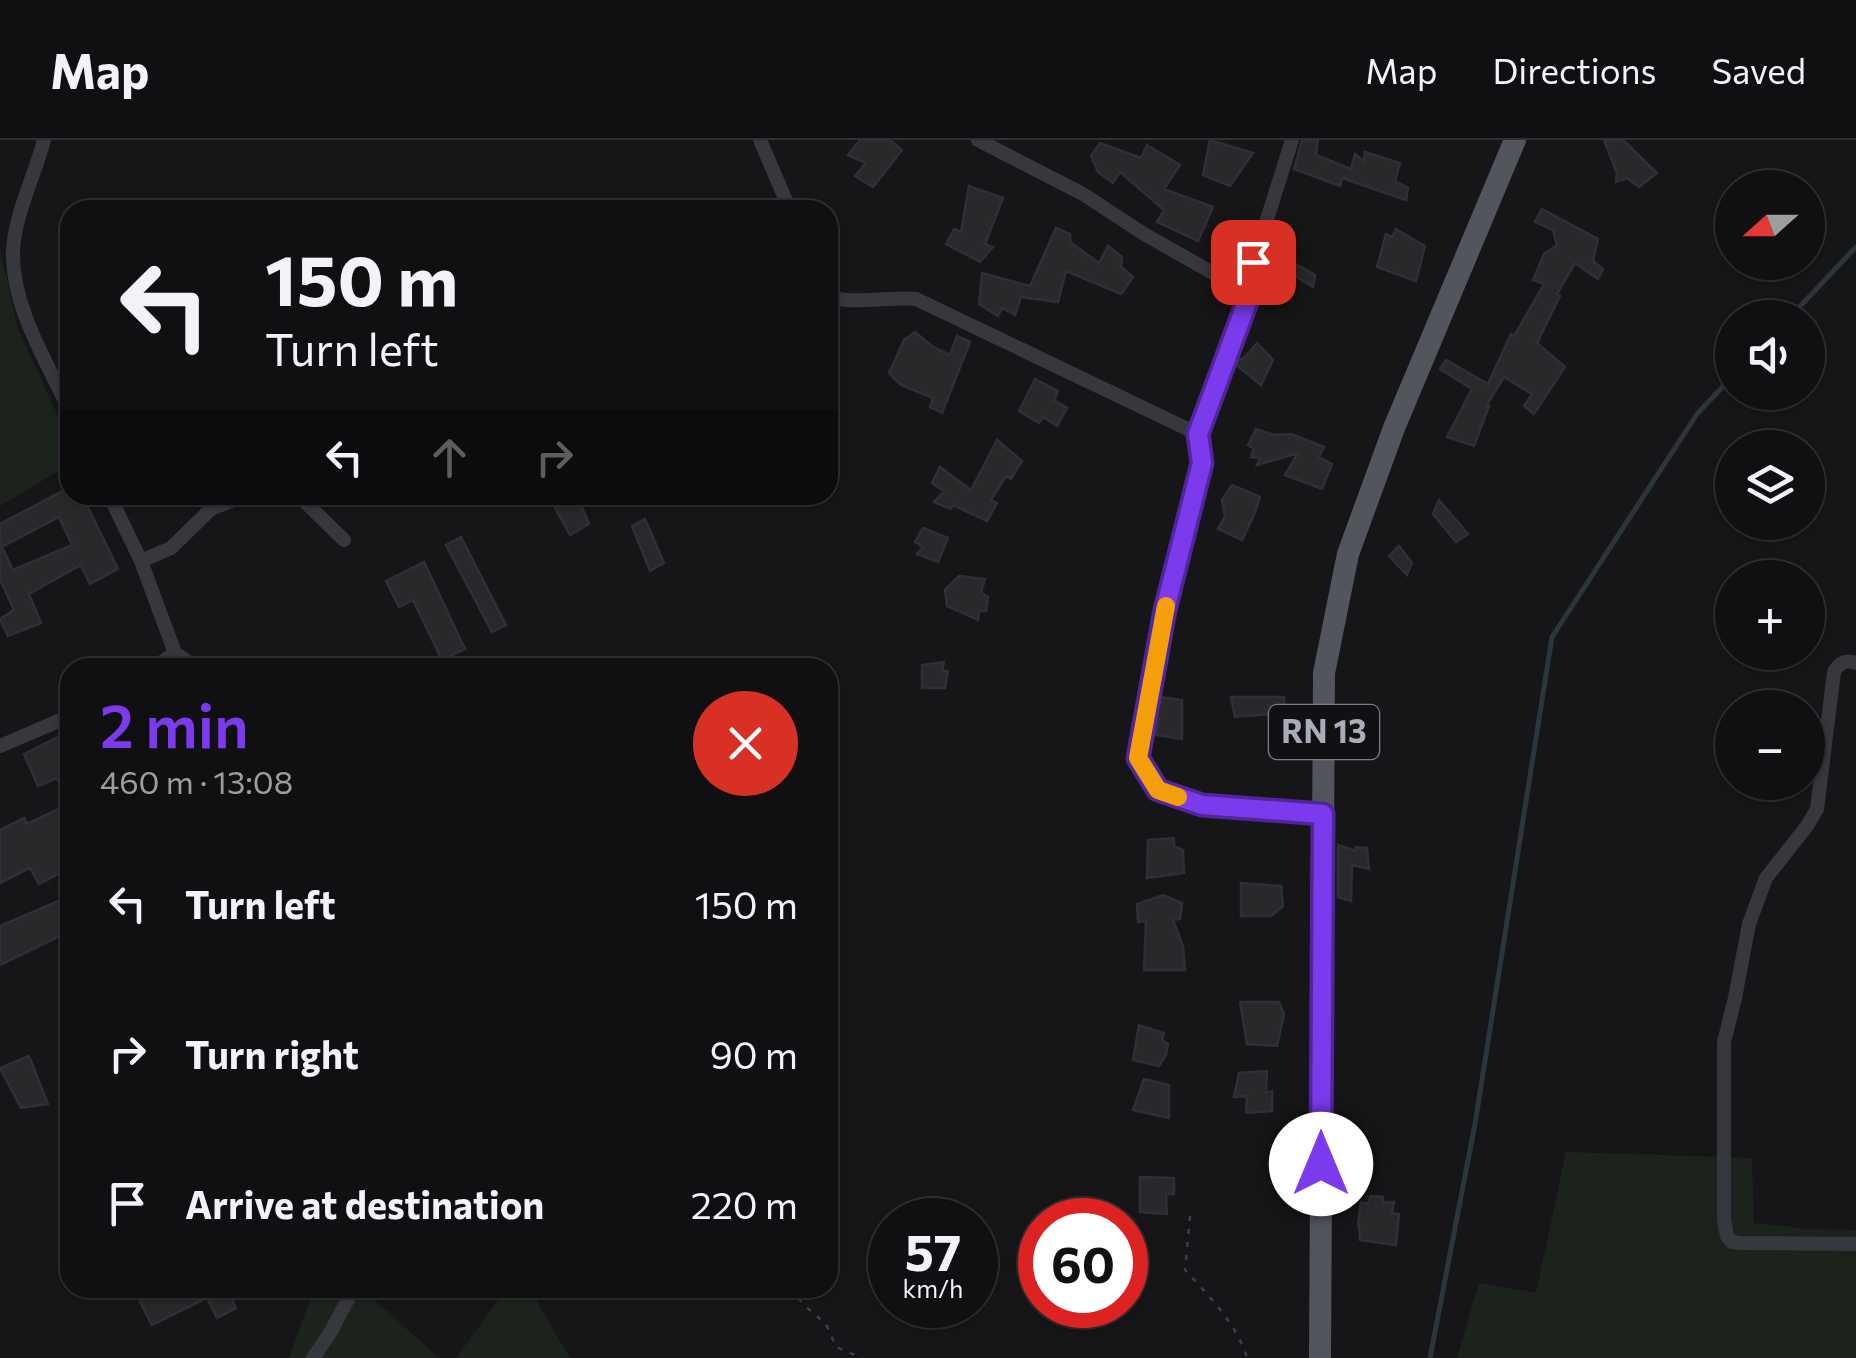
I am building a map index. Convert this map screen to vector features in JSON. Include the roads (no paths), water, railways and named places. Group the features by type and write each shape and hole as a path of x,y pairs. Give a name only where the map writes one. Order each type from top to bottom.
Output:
{"main road":[{"name":"RN 13","path":"1320,1358 1324,673 1348,554 1394,428 1515,140"}],"street":[{"path":"44,140 13,250 24,312 60,389"},
{"path":"760,140 786,200"},
{"path":"978,140 1083,194 1250,294"},
{"path":"1292,140 1251,270 1250,294 1198,434 1202,463 1165,610 1138,758 1158,790 1202,805 1323,814"},
{"path":"0,236 19,222"},
{"path":"838,300 916,299 1198,434"},
{"path":"114,505 175,653 183,658"},
{"path":"140,561 171,548 211,509 221,505"},
{"path":"308,505 344,540"},
{"path":"168,658 175,653"},
{"path":"1856,662 1840,664 1834,672 1817,808 1766,878 1749,924 1724,1042 1724,1220 1732,1242 1856,1244"},
{"path":"0,746 60,720"},
{"path":"313,1358 349,1298"}],"waterway":[{"path":"1806,300 1856,247"},
{"path":"1430,1358 1475,1124 1552,637 1697,414 1715,395"}]}
